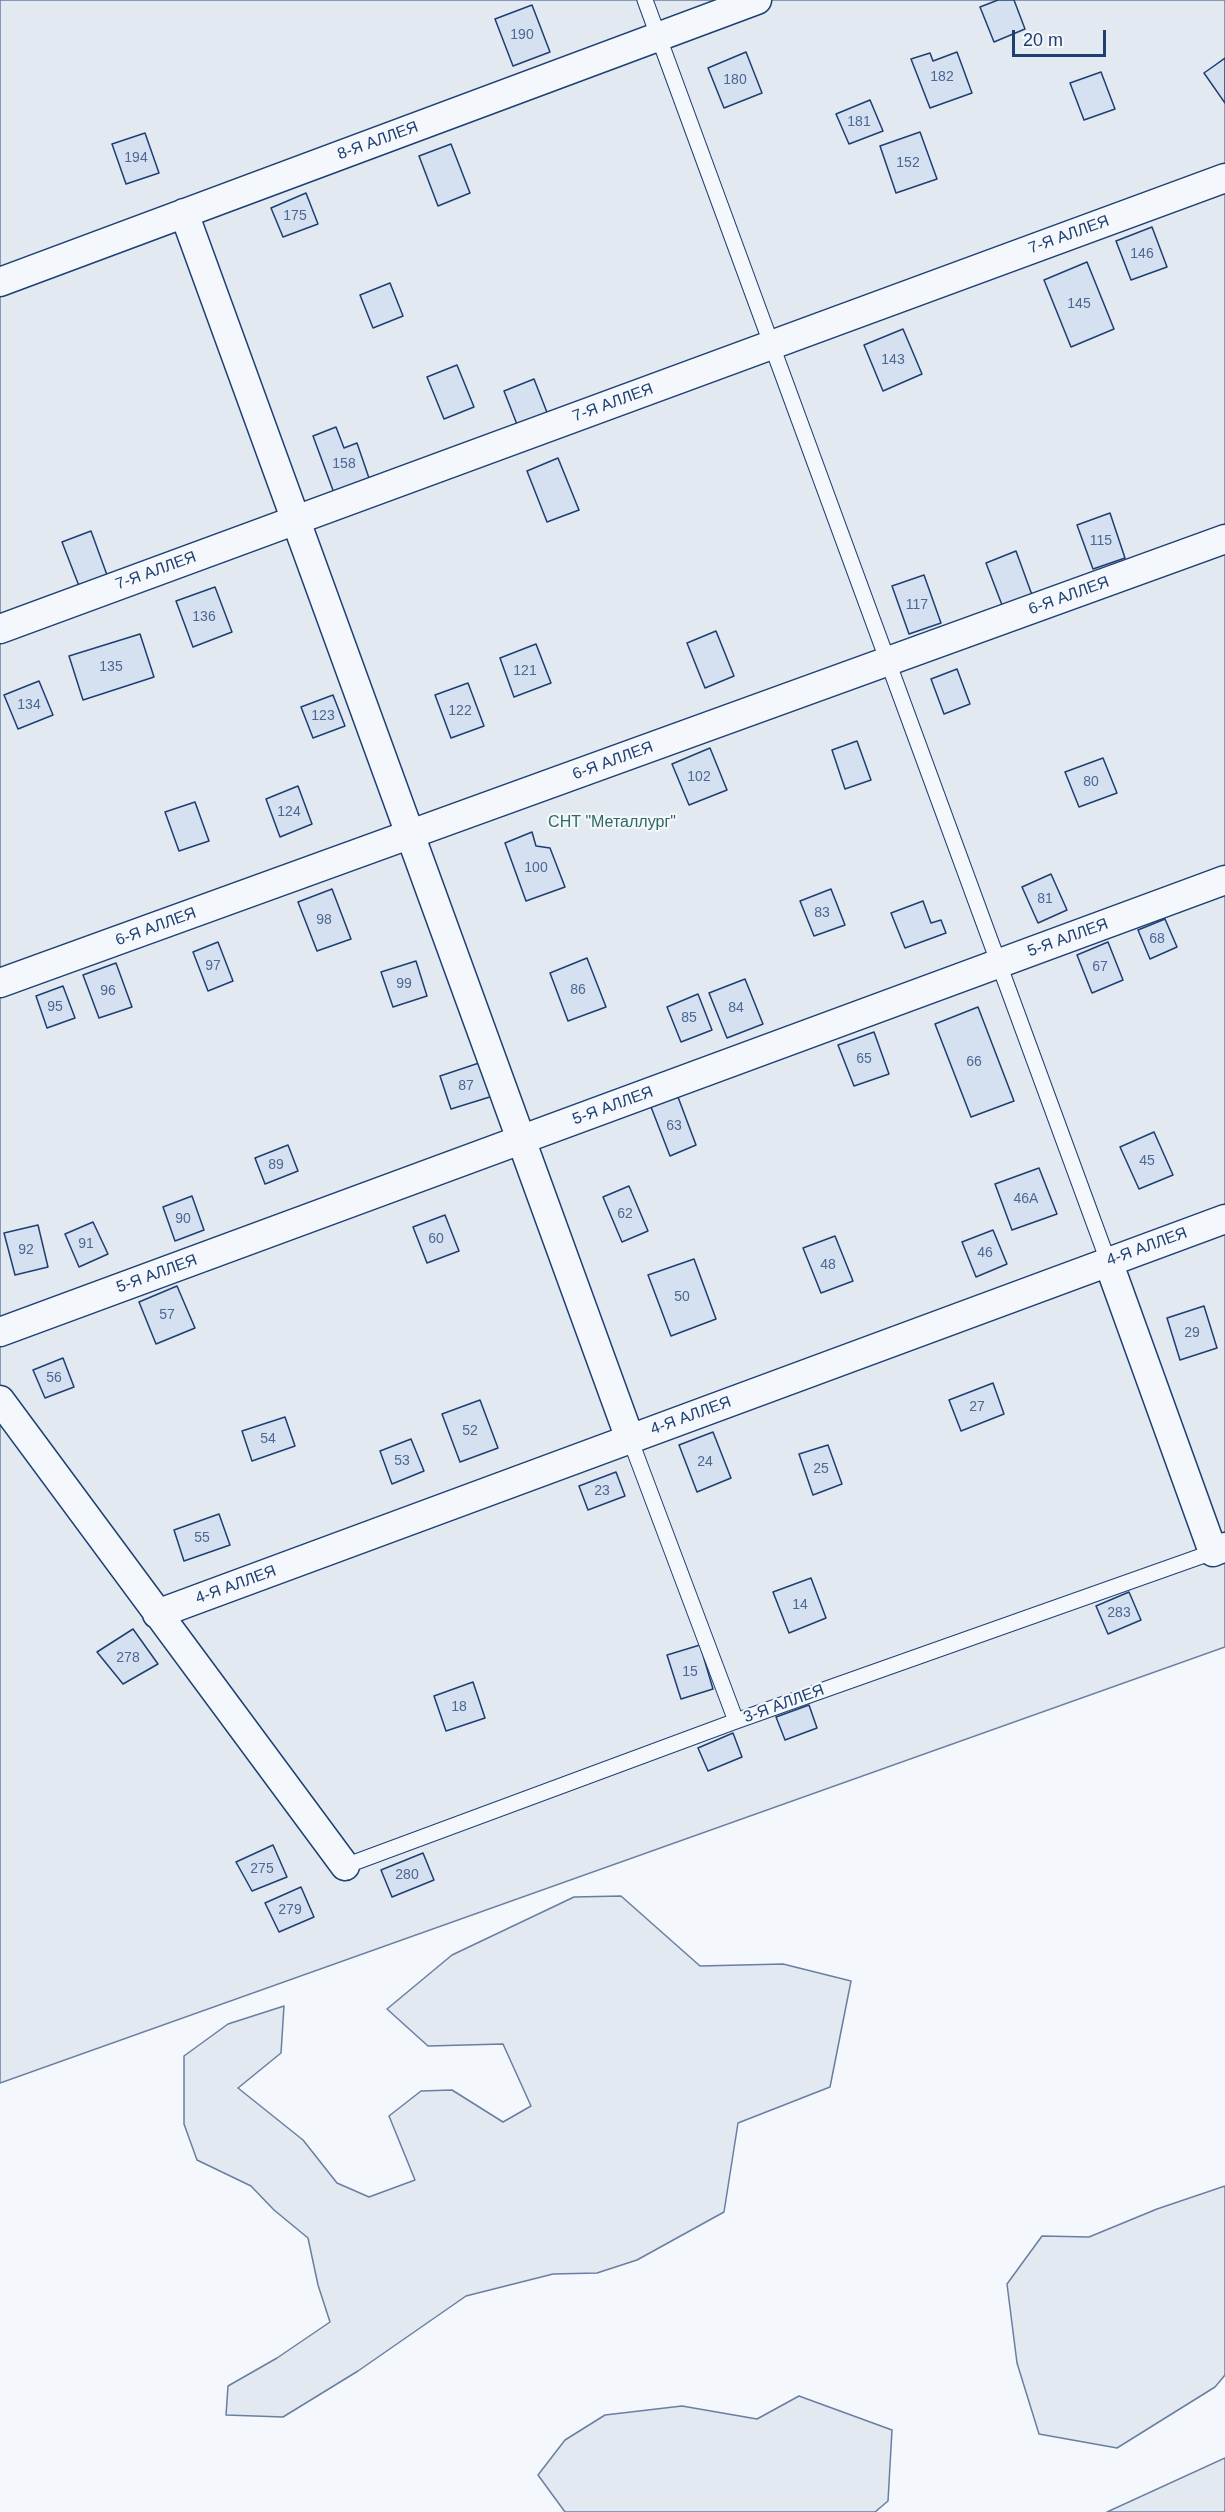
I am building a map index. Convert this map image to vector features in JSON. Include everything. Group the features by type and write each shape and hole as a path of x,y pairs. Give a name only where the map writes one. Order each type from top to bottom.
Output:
{"street":[{"name":"8-Я АЛЛЕЯ","path":"0,282 756,0"},
{"name":"7-Я АЛЛЕЯ","path":"0,629 1225,178"},
{"path":"184,213 630,1439"},
{"name":"6-Я АЛЛЕЯ","path":"0,983 1225,539"},
{"name":"5-Я АЛЛЕЯ","path":"0,1332 1225,880"},
{"name":"4-Я АЛЛЕЯ","path":"158,1614 1225,1218"},
{"path":"1108,1262 1219,1549"},
{"path":"0,1401 345,1866"}],"lane":[{"path":"645,0 1108,1262"},
{"path":"630,1439 736,1721"},
{"name":"3-Я АЛЛЕЯ","path":"345,1866 736,1721 1219,1549"}],"green space":[{"name":"СНТ \"Металлург\"","path":"0,0 1225,0 1225,1647 0,2083"},
{"path":"621,1896 700,1966 783,1964 851,1981 830,2087 738,2123 724,2212 637,2260 597,2273 553,2274 466,2296 358,2371 283,2417 226,2415 228,2386 277,2358 330,2322 318,2285 308,2238 274,2210 251,2186 197,2160 184,2124 184,2056 228,2024 284,2006 281,2053 238,2088 303,2140 337,2183 369,2197 415,2180 389,2116 421,2091 452,2090 503,2122 531,2106 503,2044 428,2046 387,2009 452,1955 574,1897"},
{"path":"1225,2186 1225,2375 1215,2387 1117,2448 1039,2434 1017,2363 1007,2284 1042,2236 1089,2237 1157,2209"},
{"path":"799,2396 892,2430 888,2501 875,2512 565,2512 538,2475 565,2440 605,2415 682,2406 757,2419"},
{"path":"1225,2458 1225,2512 1107,2512"}],"building":[{"path":"998,0 1014,0 1025,29 994,42 980,7"},
{"path":"532,5 550,52 513,66 495,19"},
{"path":"746,52 762,93 724,108 708,68"},
{"path":"957,52 972,93 930,108 911,59 930,53 933,61"},
{"path":"1225,58 1225,103 1204,73"},
{"path":"1101,72 1115,109 1084,120 1070,83"},
{"path":"870,100 883,131 849,144 836,114"},
{"path":"920,132 937,179 896,193 880,146"},
{"path":"145,133 159,173 126,184 112,144"},
{"path":"451,144 470,193 438,206 419,156"},
{"path":"306,193 318,224 283,237 271,208"},
{"path":"1152,227 1167,267 1131,280 1116,241"},
{"path":"1087,262 1114,329 1071,347 1044,280"},
{"path":"390,283 403,316 373,328 360,295"},
{"path":"903,329 922,374 883,391 864,345"},
{"path":"457,365 474,407 444,419 427,377"},
{"path":"534,379 548,415 518,427 504,391"},
{"path":"336,427 344,448 357,443 370,481 334,493 313,436"},
{"path":"558,458 579,510 547,522 527,471"},
{"path":"1110,513 1125,558 1093,569 1077,525"},
{"path":"91,531 107,575 79,586 62,542"},
{"path":"1016,551 1032,595 1002,605 986,563"},
{"path":"924,575 941,623 909,634 892,586"},
{"path":"215,587 232,632 193,647 176,601"},
{"path":"716,631 734,676 705,688 687,643"},
{"path":"140,634 154,677 83,700 69,656"},
{"path":"536,644 551,683 514,697 500,658"},
{"path":"957,669 970,704 944,714 931,679"},
{"path":"39,681 53,715 18,729 4,695"},
{"path":"468,683 484,726 451,738 435,695"},
{"path":"333,695 345,726 313,738 301,707"},
{"path":"857,741 871,780 845,789 832,750"},
{"path":"710,748 727,790 689,805 672,764"},
{"path":"1103,758 1117,793 1079,807 1065,772"},
{"path":"298,786 312,824 280,837 266,799"},
{"path":"195,802 209,841 179,851 165,812"},
{"path":"532,832 536,846 550,848 565,887 526,901 505,843"},
{"path":"1051,874 1067,910 1038,923 1022,887"},
{"path":"332,889 351,939 317,951 298,902"},
{"path":"831,889 845,925 814,936 800,901"},
{"path":"923,901 931,923 941,920 946,933 905,948 891,913"},
{"path":"1165,919 1177,947 1150,959 1138,930"},
{"path":"218,942 233,981 208,991 193,952"},
{"path":"1108,942 1123,980 1092,993 1077,955"},
{"path":"587,958 606,1007 568,1021 550,973"},
{"path":"416,961 427,996 393,1007 381,972"},
{"path":"116,963 132,1007 99,1018 83,975"},
{"path":"745,979 763,1024 727,1038 709,993"},
{"path":"63,986 75,1018 47,1028 36,996"},
{"path":"698,994 712,1030 681,1042 667,1007"},
{"path":"978,1007 1014,1101 971,1117 935,1024"},
{"path":"874,1032 889,1074 854,1086 838,1045"},
{"path":"482,1062 493,1096 451,1109 440,1076"},
{"path":"678,1097 696,1145 670,1156 651,1107"},
{"path":"1154,1132 1173,1175 1139,1189 1120,1147"},
{"path":"288,1145 298,1171 265,1184 255,1158"},
{"path":"1039,1168 1057,1214 1012,1230 995,1184"},
{"path":"629,1186 648,1231 622,1242 603,1197"},
{"path":"192,1196 204,1230 175,1241 163,1207"},
{"path":"445,1215 459,1251 427,1263 413,1227"},
{"path":"93,1222 108,1254 79,1267 65,1234"},
{"path":"38,1225 48,1267 15,1275 4,1233"},
{"path":"993,1230 1007,1264 976,1277 962,1242"},
{"path":"835,1236 853,1281 821,1293 803,1248"},
{"path":"694,1259 716,1319 671,1336 648,1275"},
{"path":"177,1286 195,1328 156,1344 139,1302"},
{"path":"1204,1306 1217,1348 1180,1360 1167,1318"},
{"path":"63,1358 74,1387 45,1398 33,1370"},
{"path":"993,1383 1004,1414 961,1431 949,1400"},
{"path":"480,1400 498,1448 460,1462 442,1414"},
{"path":"285,1417 295,1446 252,1461 242,1431"},
{"path":"713,1432 731,1478 697,1492 679,1445"},
{"path":"411,1439 424,1471 392,1484 380,1451"},
{"path":"828,1445 842,1484 813,1495 799,1454"},
{"path":"616,1472 625,1496 588,1510 579,1486"},
{"path":"219,1514 230,1545 184,1561 174,1530"},
{"path":"811,1578 826,1618 789,1633 773,1592"},
{"path":"1129,1592 1141,1620 1108,1634 1096,1606"},
{"path":"133,1629 158,1664 123,1684 97,1652"},
{"path":"700,1645 713,1689 681,1699 667,1655"},
{"path":"473,1682 485,1718 446,1731 434,1696"},
{"path":"809,1705 817,1728 785,1740 776,1717"},
{"path":"733,1733 742,1757 708,1771 698,1748"},
{"path":"273,1845 287,1877 252,1891 236,1862"},
{"path":"423,1853 434,1880 392,1897 381,1870"},
{"path":"301,1887 314,1917 279,1932 265,1903"}]}
